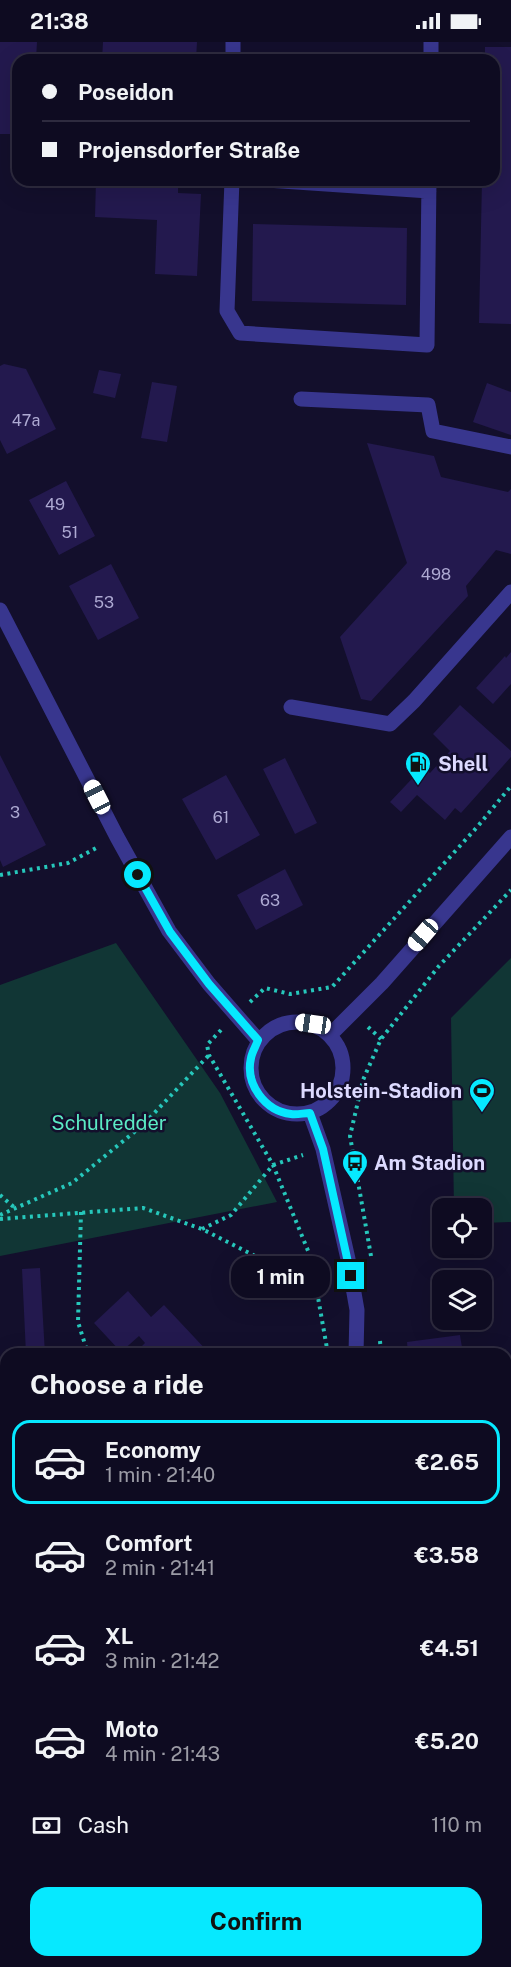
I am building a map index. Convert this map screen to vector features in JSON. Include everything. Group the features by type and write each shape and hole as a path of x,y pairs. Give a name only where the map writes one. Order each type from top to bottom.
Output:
{"street":[{"path":"232,186 227,311 240,333 427,345 429,186"},
{"path":"301,399 428,405 433,431 511,447"},
{"path":"291,707 390,724 414,701 511,592"},
{"path":"0,610 6,638 170,932 209,984 258,1040"},
{"path":"330,1035 382,983 511,837"},
{"path":"293,1021 313,1024 330,1035 341,1051 344,1070 339,1089 327,1104 310,1113 291,1114 273,1108 258,1095 250,1077 250,1058 258,1040 273,1027 293,1021"},
{"path":"310,1113 323,1149 348,1259 357,1310 356,1348"}],"path":[{"path":"290,994 332,987 478,826 511,786"},
{"path":"0,875 68,863 117,837"},
{"path":"350,1136 363,1080 381,1039 439,966 511,890"},
{"path":"0,1217 72,1183 144,1124 209,1054 273,1165 310,1258 327,1348"},
{"path":"202,1229 231,1215 273,1165"},
{"path":"0,1195 16,1209"},
{"path":"0,1217 143,1208 202,1229 265,1261 310,1258"},
{"path":"81,1212 78,1322 86,1348"}],"green space":[{"name":"Schulredder","path":"116,943 220,1093 277,1202 0,1256 0,985"},
{"name":"Holstein-Stadion","path":"511,958 511,1222 492,1223 492,1198 454,1198 451,1018"}],"building":[{"path":"0,42 37,42 36,54 12,54 12,134 0,134"},
{"path":"103,42 197,42 196,54 102,54"},
{"path":"485,47 511,47 511,324 479,323 482,186 500,186 500,54 485,54"},
{"path":"96,186 178,186 178,193 201,194 197,276 155,274 157,220 95,217"},
{"path":"253,224 407,228 406,305 252,301"},
{"path":"4,364 26,369 56,429 7,454 0,440 0,366"},
{"path":"99,370 121,374 115,398 93,393"},
{"path":"152,382 177,386 167,442 141,438"},
{"path":"487,383 511,392 511,435 473,422"},
{"path":"367,443 434,456 441,477 508,492 511,489 511,554 496,550 466,586 468,596 371,701 361,699 340,637 407,563"},
{"path":"66,481 95,536 59,555 29,500"},
{"path":"111,564 139,618 98,640 69,586"},
{"path":"511,652 511,684 493,704 476,688"},
{"path":"460,705 511,751 511,757 461,813 455,808 445,820 417,795 401,812 390,802 423,767 430,773 450,751 433,734"},
{"path":"0,755 46,845 3,867 0,860"},
{"path":"285,758 317,823 295,834 263,769"},
{"path":"226,775 260,835 216,860 182,799"},
{"path":"285,869 303,905 256,930 237,895"},
{"path":"40,1268 45,1348 26,1348 22,1269"},
{"path":"128,1291 151,1317 164,1305 204,1348 140,1348 145,1343 139,1336 126,1348 117,1348 94,1323"},
{"path":"460,1335 462,1348 408,1348 407,1342"}],"place":[{"name":"Shell","path":"418,787"},
{"name":"Holstein-Stadion","path":"482,1114"},
{"name":"Am Stadion","path":"355,1186"}],"route":[{"path":"138,875 170,932 209,984 258,1040 250,1058 250,1077 258,1095 273,1108 291,1114 310,1113 323,1149 351,1276"}]}
